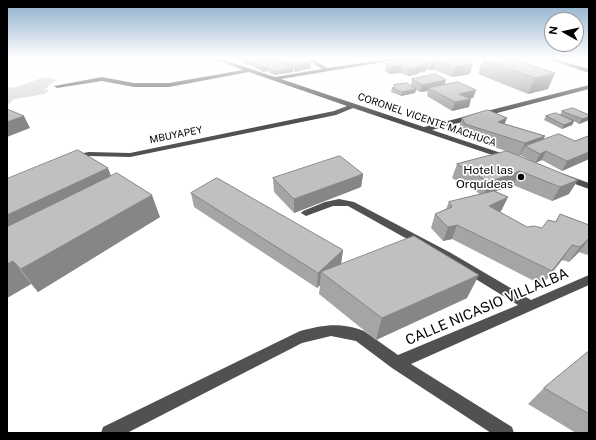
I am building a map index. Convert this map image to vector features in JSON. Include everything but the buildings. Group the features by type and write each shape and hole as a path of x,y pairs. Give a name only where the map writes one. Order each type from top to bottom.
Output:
{"street":[{"path":"57,86 102,80 134,85 169,85 204,79"},
{"name":"CORONEL VICENTE MACHUCA","path":"277,79 514,160"},
{"path":"424,130 589,87"},
{"name":"MBUYAPEY","path":"69,159 89,154 130,155 336,113 354,106"},
{"path":"559,176 589,186"},
{"path":"306,213 334,202 341,201 351,204 448,256 529,305"},
{"name":"CALLE NICASIO VILLALBA","path":"397,362 589,280"},
{"path":"109,433 300,337 331,330 359,335 397,362 506,433"}],"shaded area":[{"path":"41,79 57,80 44,90 49,90 45,94 14,99 7,106 7,86 10,88"}],"place":[{"name":"Hotel las Orquídeas","path":"521,177"}]}
